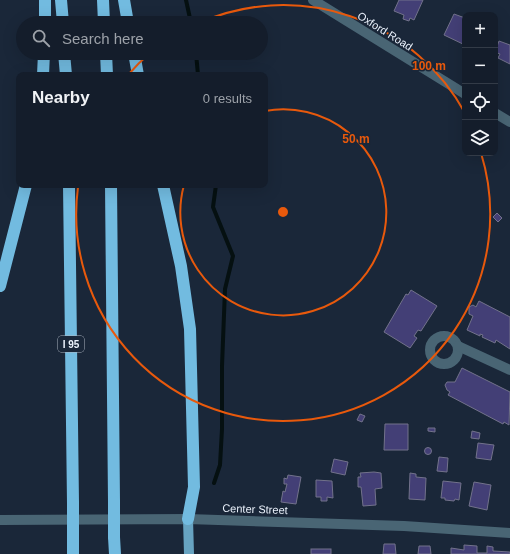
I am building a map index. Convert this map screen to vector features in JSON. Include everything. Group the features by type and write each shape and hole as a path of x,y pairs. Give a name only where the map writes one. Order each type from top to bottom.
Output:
{"highway":[{"path":"45,0 45,16"},
{"path":"61,0 62,16"},
{"path":"103,0 104,16"},
{"path":"124,0 127,16"},
{"path":"43,72 44,60"},
{"path":"65,60 66,72"},
{"path":"106,60 107,72"},
{"path":"135,60 137,72"},
{"path":"0,286 25,188"},
{"name":"I 95","path":"69,188 73,554"},
{"path":"111,188 114,554"},
{"path":"163,188 181,266 190,329 194,487 188,519"}],"main road":[{"path":"188,519 189,554"}],"street":[{"name":"Oxford Road","path":"313,0 462,92"},
{"path":"498,115 510,122"},
{"path":"458,346 510,370"},
{"name":"Center Street","path":"0,520 188,519 404,526 510,533"}],"building":[{"path":"399,0 423,0 414,20 410,18 409,21 403,19 404,15 394,11"},
{"path":"454,14 462,17 462,44 444,35"},
{"path":"499,41 510,45 510,64 498,58 500,54 498,53"},
{"path":"497,213 502,218 498,222 493,217"},
{"path":"411,290 437,306 421,331 418,330 414,336 417,338 410,348 384,332 406,294 408,295"},
{"path":"479,301 510,317 510,349 496,340 495,343 482,337 483,335 480,334 480,336 467,330 473,316 469,314 469,307 473,305 476,307"},
{"path":"462,368 510,392 509,425 504,422 503,424 448,395 450,392 447,390 445,385 447,382 455,382"},
{"path":"360,414 365,416 362,422 357,420"},
{"path":"385,424 408,424 408,450 384,450"},
{"path":"428,428 435,428 435,432 428,431"},
{"path":"472,431 480,433 479,439 471,438"},
{"path":"478,443 494,445 491,460 476,458"},
{"path":"428,447 431,448 431,454 428,455 425,454 424,451 425,448"},
{"path":"439,457 448,458 447,472 437,471"},
{"path":"334,459 348,462 345,475 331,472"},
{"path":"360,473 381,473 382,488 375,489 376,505 363,506 361,487 358,487 358,477 361,477"},
{"path":"410,473 416,474 416,477 426,478 425,500 409,499"},
{"path":"288,475 301,477 296,504 281,502 283,491 285,492 287,484 284,484 284,478 287,479"},
{"path":"316,480 332,481 333,498 327,497 327,501 321,501 321,497 316,497"},
{"path":"443,481 461,483 459,500 445,500 445,498 441,498"},
{"path":"474,482 491,485 487,510 469,506"},
{"path":"384,544 395,544 396,554 383,554"},
{"path":"464,545 477,546 477,553 487,553 487,546 493,547 493,551 510,552 510,554 451,554 451,548 464,550"},
{"path":"419,546 430,546 431,554 418,554"},
{"path":"311,549 331,549 331,554 311,554"}],"waterway":[{"path":"186,0 189,16"},
{"path":"197,60 198,72"},
{"path":"214,483 220,465 225,289 233,256 213,207 216,188"}]}
